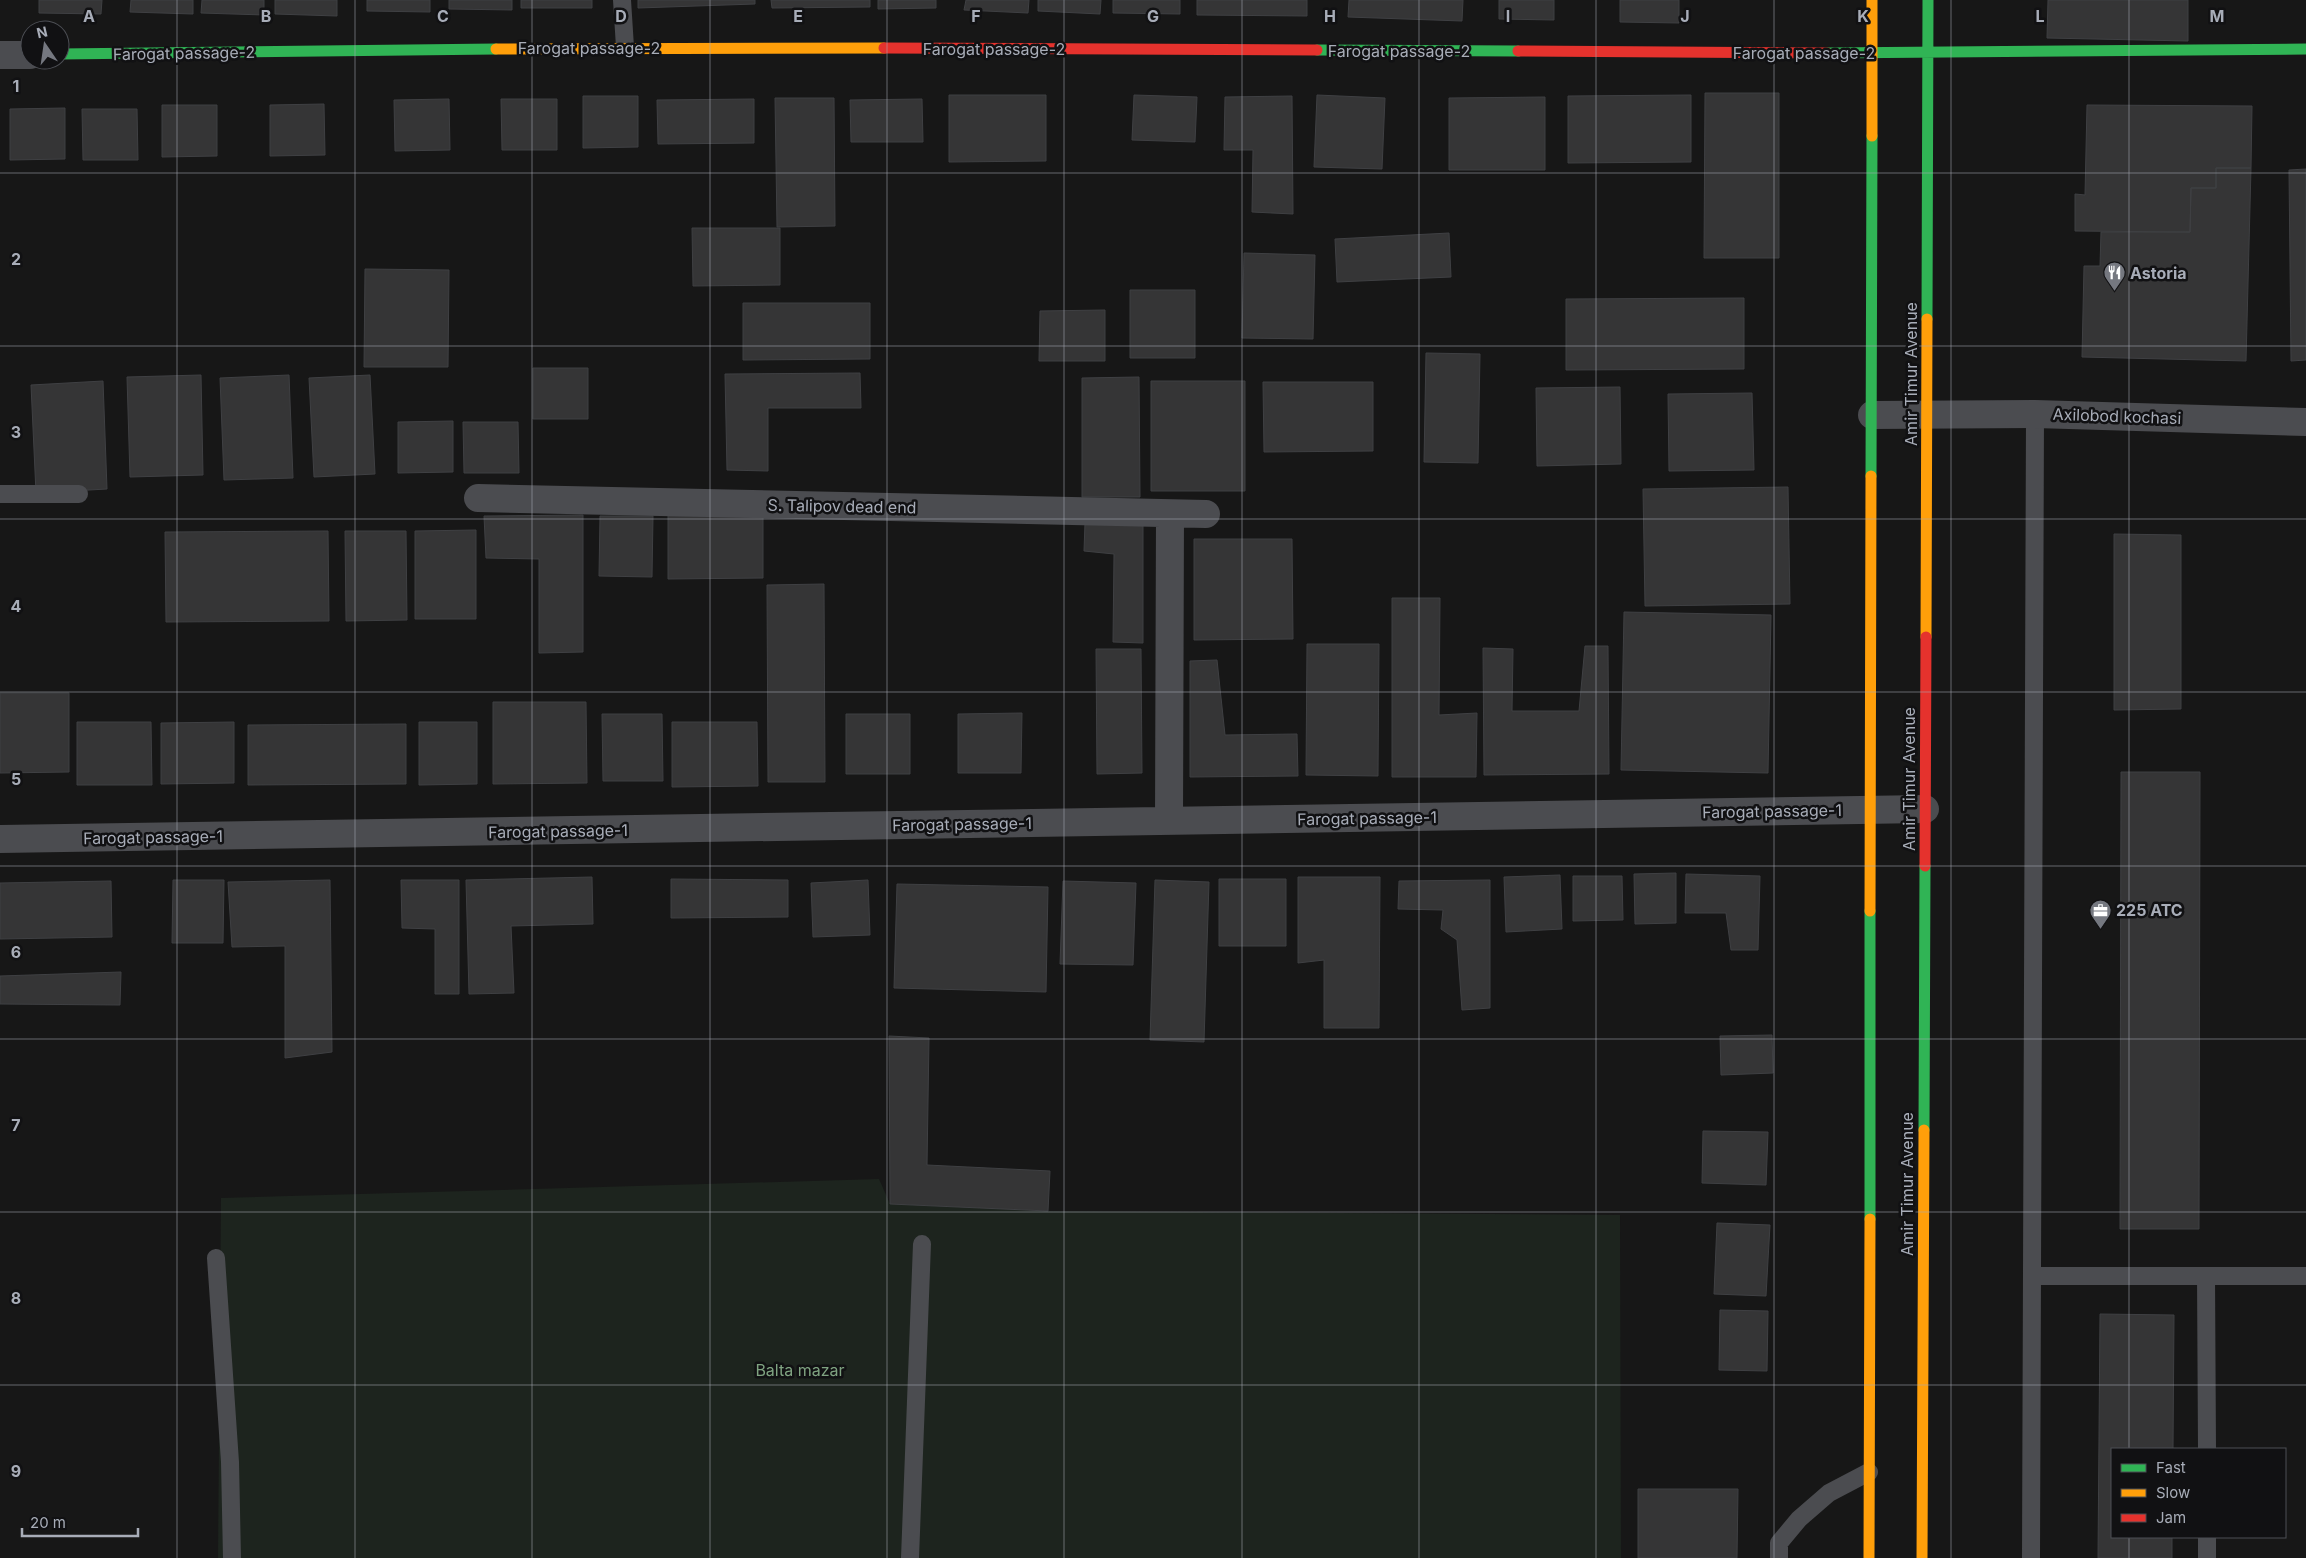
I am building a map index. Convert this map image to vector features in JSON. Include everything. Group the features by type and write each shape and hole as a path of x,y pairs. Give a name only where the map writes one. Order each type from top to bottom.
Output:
{"main road":[{"path":"1869,1558 1872,0"},
{"name":"Amir Timur Avenue","path":"1922,1558 1928,0"},
{"name":"Farogat passage-2","path":"70,54 625,47 1872,53 2306,49"}],"street":[{"path":"0,55 20,55"},
{"name":"Axilobod kochasi","path":"1872,415 2035,414 2306,422"},
{"name":"S. Talipov dead end","path":"478,498 1206,514"},
{"path":"1169,821 1170,514"},
{"name":"Farogat passage-1","path":"0,839 1925,809"}],"lane":[{"path":"622,0 625,47"},
{"path":"2031,1558 2035,414"},
{"path":"0,494 79,494"},
{"path":"910,1558 922,1244"},
{"path":"216,1258 230,1462 232,1558"},
{"path":"2032,1276 2306,1276"},
{"path":"2206,1276 2207,1448"},
{"path":"1779,1558 1779,1543 1799,1518 1829,1493 1869,1472"},
{"path":"2207,1538 2208,1558"}],"green space":[{"name":"Balta mazar","path":"879,1179 890,1204 1048,1211 1620,1215 1621,1558 218,1558 221,1198"}],"building":[{"path":"39,0 102,0 101,14 39,13"},
{"path":"131,0 193,0 193,14 130,12"},
{"path":"202,0 264,0 264,15 201,13"},
{"path":"275,0 337,0 337,16 275,14"},
{"path":"367,0 430,0 430,12 367,11"},
{"path":"449,0 512,0 512,10 449,9"},
{"path":"521,0 592,0 592,8 521,8"},
{"path":"638,0 755,0 755,4 638,8"},
{"path":"771,0 870,0 870,7 772,8"},
{"path":"878,0 936,0 936,8 878,9"},
{"path":"966,0 1029,0 1028,13 964,10"},
{"path":"1038,0 1101,0 1100,14 1038,11"},
{"path":"1113,0 1180,0 1180,14 1113,13"},
{"path":"1197,0 1307,0 1307,16 1197,15"},
{"path":"1349,0 1463,0 1462,21 1348,17"},
{"path":"1499,0 1554,0 1554,20 1499,19"},
{"path":"1620,0 1679,0 1679,23 1620,22"},
{"path":"2048,0 2188,0 2188,41 2047,38"},
{"path":"1705,93 1779,93 1779,258 1704,258"},
{"path":"949,95 1046,95 1046,161 949,162"},
{"path":"1134,95 1197,97 1195,142 1132,140"},
{"path":"1317,95 1385,98 1382,169 1314,167"},
{"path":"1691,95 1691,162 1568,163 1568,96"},
{"path":"583,96 638,96 638,147 583,148"},
{"path":"1292,96 1293,214 1252,212 1253,150 1224,150 1225,97"},
{"path":"1545,97 1545,170 1449,170 1449,98"},
{"path":"775,98 834,98 835,226 777,227"},
{"path":"449,99 450,150 395,151 394,100"},
{"path":"501,99 557,99 557,150 502,150"},
{"path":"754,99 754,143 658,144 657,100"},
{"path":"922,99 923,142 851,142 850,100"},
{"path":"324,104 325,155 270,156 270,105"},
{"path":"162,105 217,105 217,156 162,157"},
{"path":"2087,105 2252,106 2251,168 2216,168 2216,188 2191,188 2190,232 2075,231 2075,194 2085,195"},
{"path":"65,108 65,159 10,160 10,109"},
{"path":"82,109 137,109 138,160 83,160"},
{"path":"2216,168 2251,168 2246,361 2082,357 2084,266 2100,266 2101,232 2190,232 2191,188 2216,188"},
{"path":"2306,169 2306,360 2291,361 2289,170"},
{"path":"692,228 780,228 780,285 693,286"},
{"path":"1449,233 1451,277 1337,282 1335,239"},
{"path":"1244,253 1315,255 1313,339 1242,338"},
{"path":"365,269 449,270 448,367 364,367"},
{"path":"1130,290 1195,290 1195,358 1130,358"},
{"path":"1744,298 1744,369 1566,370 1566,299"},
{"path":"743,303 870,303 870,359 743,360"},
{"path":"1105,310 1105,361 1039,361 1040,311"},
{"path":"1426,353 1480,354 1478,463 1424,462"},
{"path":"533,368 588,368 588,419 533,419"},
{"path":"860,373 861,408 768,408 768,471 727,470 725,374"},
{"path":"201,375 203,475 130,477 127,377"},
{"path":"289,375 293,478 224,480 220,378"},
{"path":"370,375 375,474 314,477 309,378"},
{"path":"1139,377 1140,497 1082,497 1082,378"},
{"path":"103,381 107,489 36,493 31,385"},
{"path":"1151,381 1245,381 1245,491 1151,491"},
{"path":"1263,382 1373,382 1373,451 1264,452"},
{"path":"1620,387 1621,464 1537,466 1536,388"},
{"path":"1752,393 1754,470 1669,471 1668,394"},
{"path":"453,421 453,472 398,473 398,422"},
{"path":"463,422 518,422 519,473 464,473"},
{"path":"1788,487 1790,604 1645,606 1643,489"},
{"path":"763,513 763,578 668,579 668,514"},
{"path":"583,515 583,652 539,653 539,559 486,558 484,516"},
{"path":"600,516 653,516 652,577 599,576"},
{"path":"1085,523 1143,523 1143,643 1113,642 1114,554 1084,551"},
{"path":"476,530 476,619 415,619 415,531"},
{"path":"328,531 329,621 166,622 165,532"},
{"path":"345,531 406,531 407,620 346,621"},
{"path":"2114,534 2181,535 2181,709 2114,710"},
{"path":"1194,539 1292,539 1293,639 1194,640"},
{"path":"824,584 825,782 768,782 767,585"},
{"path":"1392,598 1440,598 1439,715 1477,713 1476,777 1392,777"},
{"path":"1624,612 1771,615 1768,773 1621,770"},
{"path":"1307,644 1379,644 1378,776 1306,775"},
{"path":"1585,646 1608,646 1609,774 1484,775 1483,648 1513,649 1512,711 1579,711"},
{"path":"1096,649 1141,649 1142,773 1097,774"},
{"path":"1217,660 1225,735 1297,734 1298,776 1190,777 1190,661"},
{"path":"0,693 69,693 69,772 0,773"},
{"path":"493,702 586,702 587,783 493,784"},
{"path":"1022,713 1021,773 958,773 958,714"},
{"path":"602,714 662,714 663,781 603,781"},
{"path":"846,714 910,714 910,774 846,774"},
{"path":"77,722 151,722 152,785 77,785"},
{"path":"234,722 234,783 161,784 161,723"},
{"path":"419,722 477,722 477,784 419,785"},
{"path":"672,722 757,722 758,786 672,787"},
{"path":"406,724 406,784 248,785 248,725"},
{"path":"2121,772 2200,772 2199,1229 2120,1229"},
{"path":"1676,873 1676,923 1635,924 1634,874"},
{"path":"1686,874 1760,876 1758,950 1731,950 1726,913 1685,913"},
{"path":"1560,875 1562,929 1506,932 1504,877"},
{"path":"1573,876 1622,876 1623,920 1573,921"},
{"path":"592,877 593,924 511,926 514,993 469,994 466,880"},
{"path":"1298,877 1380,877 1379,1028 1324,1028 1324,960 1298,963"},
{"path":"671,879 788,880 788,917 671,918"},
{"path":"1219,879 1286,879 1286,946 1219,946"},
{"path":"173,880 224,880 223,943 172,943"},
{"path":"330,880 332,1052 285,1058 285,946 232,947 228,882"},
{"path":"401,880 459,880 459,994 435,994 435,929 402,928"},
{"path":"868,880 870,935 813,937 811,883"},
{"path":"1155,880 1209,882 1204,1042 1150,1040"},
{"path":"1490,880 1490,1008 1462,1010 1457,940 1441,929 1443,910 1398,909 1399,881"},
{"path":"111,881 112,937 0,939 0,883"},
{"path":"1063,881 1136,883 1133,965 1060,964"},
{"path":"897,884 1048,887 1046,992 894,988"},
{"path":"121,972 120,1005 0,1004 0,976"},
{"path":"1772,1035 1773,1073 1721,1075 1720,1036"},
{"path":"889,1036 929,1038 927,1165 1050,1171 1048,1211 890,1204"},
{"path":"1703,1131 1768,1132 1766,1185 1702,1183"},
{"path":"1717,1223 1770,1225 1766,1296 1714,1294"},
{"path":"1720,1310 1768,1311 1767,1371 1719,1370"},
{"path":"2100,1314 2174,1315 2173,1448 2111,1448 2111,1538 2172,1538 2172,1558 2098,1558"},
{"path":"1638,1489 1738,1489 1737,1558 1638,1558"}],"traffic: fast":[{"path":"1927,319 1928,0"},
{"path":"70,54 496,49"},
{"path":"1827,53 2306,49"},
{"path":"1317,50 1518,51"},
{"path":"1871,476 1872,136"},
{"path":"1924,1130 1925,866"},
{"path":"1870,911 1870,1219"}],"traffic: slow":[{"path":"1872,0 1872,136"},
{"path":"496,49 884,48"},
{"path":"1926,637 1927,319"},
{"path":"1870,911 1871,476"},
{"path":"1922,1558 1924,1130"},
{"path":"1869,1558 1870,1219"}],"traffic: jam":[{"path":"884,48 1317,50"},
{"path":"1518,51 1827,53"},
{"path":"1925,866 1926,637"}],"place":[{"name":"Astoria","path":"2114,292"},
{"name":"225 АТС","path":"2100,929"}]}
